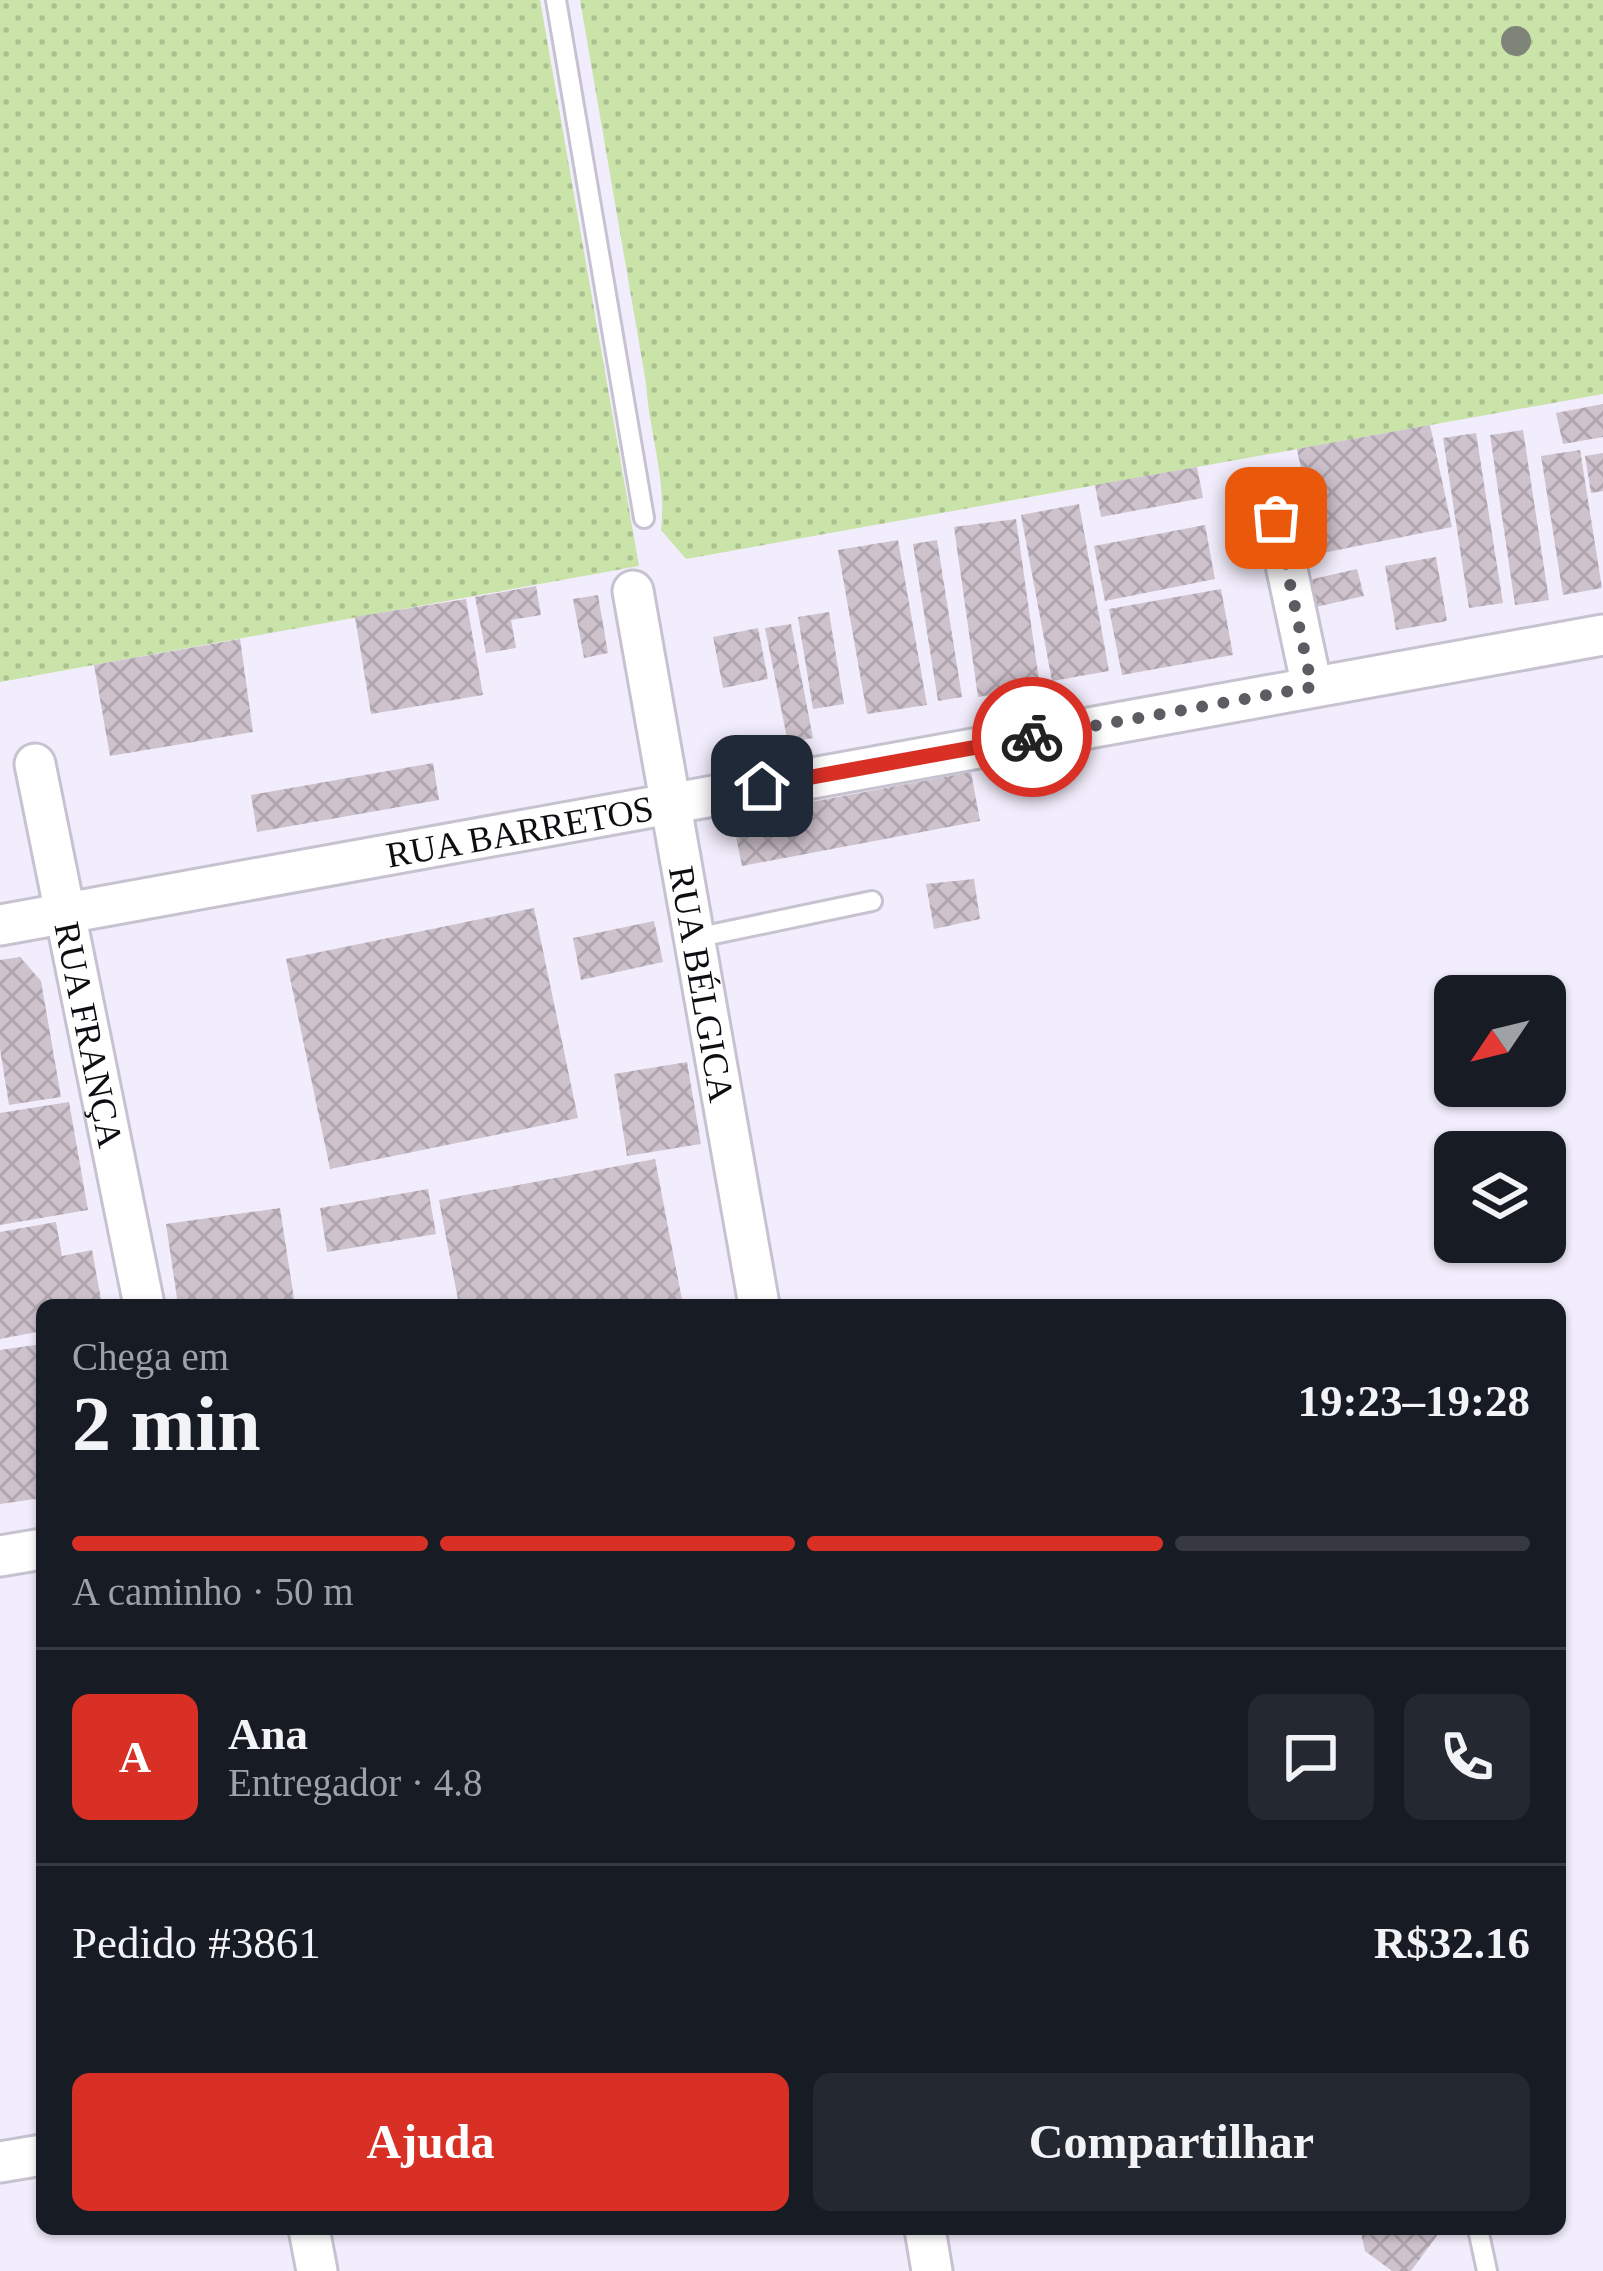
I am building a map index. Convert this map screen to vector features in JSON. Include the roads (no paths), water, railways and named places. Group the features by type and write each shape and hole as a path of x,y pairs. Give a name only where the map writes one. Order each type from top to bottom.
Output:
{"street":[{"path":"1276,518 1312,687"},
{"name":"RUA BÉLGICA","path":"633,591 758,1299"},
{"name":"RUA BARRETOS","path":"0,925 1603,634"},
{"name":"RUA FRANÇA","path":"35,764 143,1299"},
{"path":"0,1556 36,1550"},
{"path":"0,2162 36,2157"},
{"path":"310,2235 317,2271"},
{"path":"926,2235 932,2271"}],"lane":[{"path":"556,0 644,518"},
{"path":"695,938 872,901"},
{"path":"1479,2235 1486,2271"}]}
